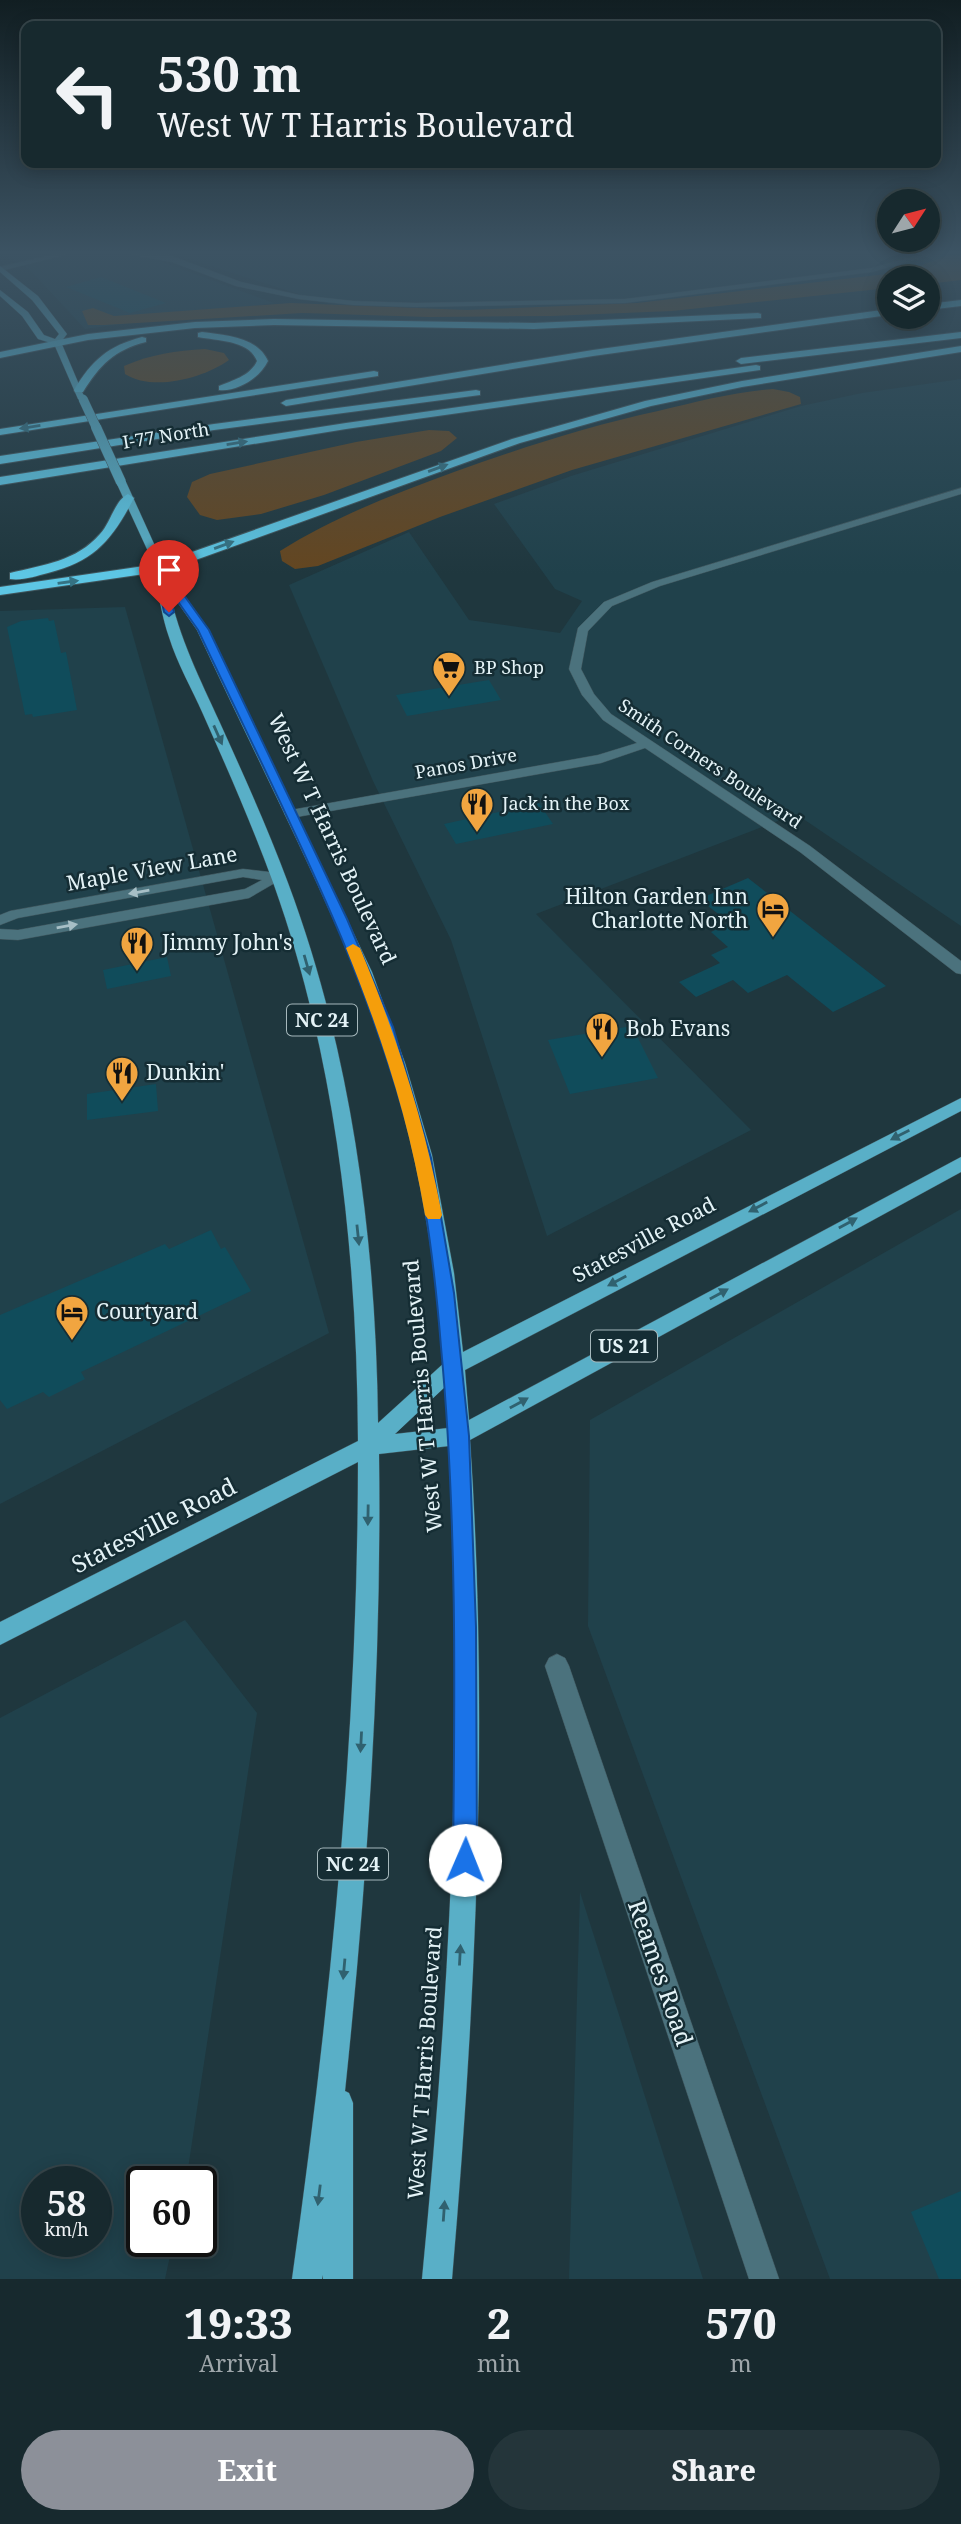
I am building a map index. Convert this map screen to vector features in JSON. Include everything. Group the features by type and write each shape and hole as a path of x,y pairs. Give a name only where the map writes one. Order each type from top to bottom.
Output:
{"highway":[{"path":"81,395 99,361"},
{"path":"145,408 241,382 260,369 261,361"},
{"path":"277,405 542,361"},
{"path":"582,380 739,361"},
{"name":"I-77 North","path":"0,483 49,472 572,393 818,361"},
{"path":"0,591 160,568 480,453 582,421 742,384 884,361"},
{"path":"0,432 390,371"},
{"path":"0,460 238,424 487,391"},
{"path":"0,450 238,411"},
{"path":"0,578 55,567 90,550 110,530 128,498"}],"main road":[{"name":"West W T Harris Boulevard","path":"66,361 160,568 204,630 364,972 406,1090 423,1158 436,1229 453,1367 459,1436 466,1648 465,1860 456,2037 437,2279"},
{"name":"West W T Harris Boulevard","path":"160,568 174,635 278,877 296,927 323,1025 351,1167 366,1341 368,1446 362,1714 354,1857 340,2016 307,2279"},
{"name":"Statesville Road","path":"0,1633 368,1446 453,1367 961,1104"},
{"name":"Statesville Road","path":"368,1446 459,1436 961,1164"},
{"path":"338,2279 340,2016"}],"street":[{"name":"Smith Corners Boulevard","path":"961,491 656,584 607,604 582,630 575,669 588,695 607,717 805,849 961,969"},
{"name":"Panos Drive","path":"290,814 601,759 646,744"},
{"name":"Maple View Lane","path":"0,920 15,914 243,873 278,877"},
{"name":"Maple View Lane","path":"0,934 18,935 240,895 278,877"},
{"name":"Reames Road","path":"557,1667 764,2279"}],"shaded area":[{"path":"137,361 227,361 192,377 164,382 136,379 125,374 124,366"},
{"path":"961,379 961,926 796,814 536,914 751,1130 547,1236 451,940 373,781 289,585 409,532 469,620 560,633 582,601 555,589 494,504 571,476 801,406 862,393"},
{"path":"773,389 800,397 801,404 572,470 440,517 318,566 295,569 282,561 280,551 322,527 387,498 479,463 606,423 744,392"},
{"path":"429,430 449,431 457,438 441,451 324,495 261,514 217,520 200,515 187,497 192,482 210,474 356,442"},
{"path":"125,607 329,1333 0,1504 0,611"},
{"path":"961,1209 961,2279 830,2279 588,1626 590,1420"},
{"path":"185,1620 257,1713 188,2166 126,2166 126,2257 170,2257 165,2279 0,2279 0,1718"},
{"path":"580,1892 703,2279 569,2279"}],"building":[{"path":"48,618 49,621 54,620 61,653 66,652 77,710 33,717 32,714 25,715 7,627 21,621"},
{"name":"BP Shop","path":"489,680 501,700 407,716 396,695"},
{"name":"Jack in the Box","path":"539,803 553,824 456,844 444,824"},
{"name":"Hilton Garden Inn Charlotte North","path":"748,878 886,986 833,1012 787,975 748,993 733,980 696,997 679,982 720,963 711,955 728,947 711,932 730,923 699,899"},
{"name":"Jimmy John's","path":"167,957 171,976 107,989 103,970"},
{"name":"Bob Evans","path":"632,1026 658,1078 570,1094 548,1040"},
{"name":"Dunkin'","path":"156,1084 158,1111 87,1120 87,1094"},
{"name":"Courtyard","path":"211,1230 221,1249 225,1247 251,1291 81,1372 85,1379 49,1397 43,1392 7,1409 0,1400 0,1315 165,1244 169,1249"},
{"path":"961,2191 961,2279 939,2279 911,2212"}],"slow traffic":[{"path":"353,948 385,1027 406,1090 434,1215"}],"place":[{"name":"BP Shop","path":"449,698"},
{"name":"Jack in the Box","path":"477,834"},
{"name":"Hilton Garden Inn Charlotte North","path":"773,939"},
{"name":"Jimmy John's","path":"137,973"},
{"name":"Bob Evans","path":"602,1059"},
{"name":"Dunkin'","path":"122,1103"},
{"name":"Courtyard","path":"72,1342"}],"route":[{"path":"169,612 160,568 204,630 364,972 406,1090 423,1158 445,1293 459,1436 466,1627 465,1860"}]}
